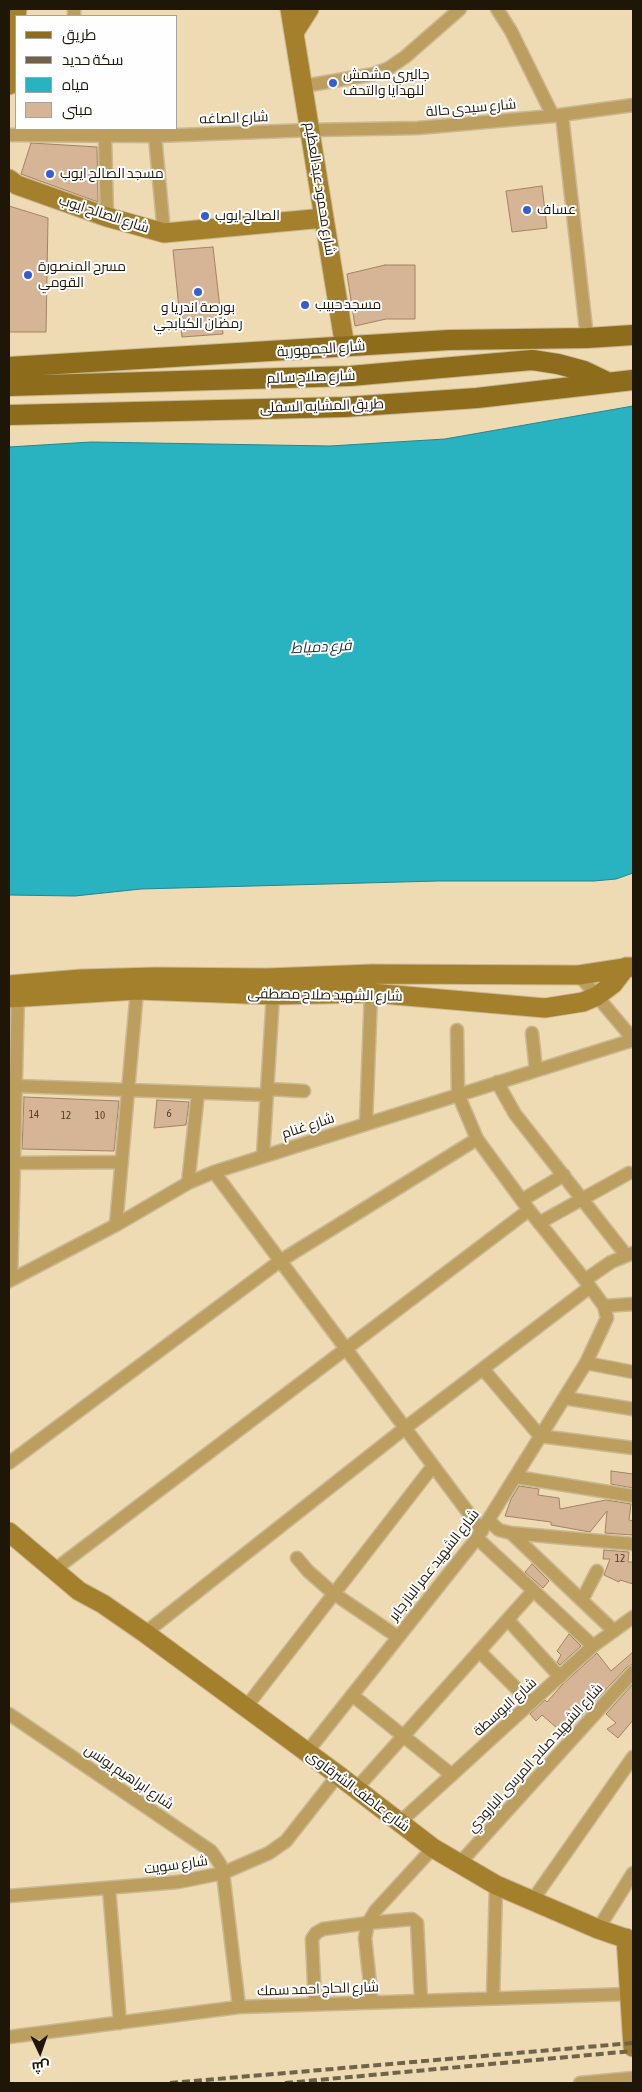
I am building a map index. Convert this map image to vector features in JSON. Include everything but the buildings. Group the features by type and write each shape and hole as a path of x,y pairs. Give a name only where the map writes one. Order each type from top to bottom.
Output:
{"main road":[{"name":"شارع الجمهورية","path":"9,367 449,340 587,338 633,335"},
{"path":"269,352 271,378"},
{"name":"شارع صلاح سالم","path":"9,386 360,375 532,360 576,369 608,382"},
{"name":"طريق المشايه السفلى","path":"9,415 345,407 477,398 633,380"}],"street":[{"name":"شارع محمود عبد العظيم","path":"290,9 345,347"},
{"path":"295,31 309,9"},
{"path":"304,86 374,74 389,68 405,57 460,9"},
{"path":"497,9 558,116 587,338"},
{"path":"9,85 10,58 15,23"},
{"name":"شارع سيدى حالة","path":"311,130 418,128 558,116 633,106"},
{"name":"شارع الصاغه","path":"9,135 83,133 105,137 311,130"},
{"path":"155,136 164,233"},
{"path":"105,137 106,217"},
{"name":"شارع الصالح ايوب","path":"9,179 17,185 106,217 164,233 324,218"},
{"name":"شارع الشهيد صلاح مصطفى","path":"13,991 81,978 267,978 372,974 579,975 630,967"},
{"name":"شارع الشهيد صلاح مصطفى","path":"13,991 137,990 273,995 371,994 545,1008 583,1002 597,996 613,984 630,967"},
{"path":"579,975 629,1028 633,1040"},
{"path":"116,1225 137,990"},
{"path":"10,1281 16,1086 13,991"},
{"path":"366,1123 371,994"},
{"path":"263,1156 273,995"},
{"path":"457,1030 458,1094 477,1139 604,1306 633,1304"},
{"path":"532,1033 536,1070"},
{"name":"شارع غنام","path":"10,1281 116,1225 188,1183 214,1172 633,1040"},
{"path":"145,1633 405,1428 483,1369 588,1283 598,1270 630,1254 515,1114 497,1082"},
{"path":"16,1086 198,1093 304,1091"},
{"path":"188,1183 198,1093"},
{"path":"9,1463 280,1261 477,1139"},
{"path":"14,1163 122,1162"},
{"path":"214,1172 482,1529 533,1591 593,1646"},
{"path":"539,1223 629,1173"},
{"path":"62,1564 345,1348 564,1175"},
{"name":"شارع الشهيد عمر الباز جابر","path":"307,1752 482,1529 586,1363 606,1318 604,1306"},
{"path":"586,1363 633,1372"},
{"path":"483,1369 540,1436 633,1448"},
{"path":"564,1398 633,1409"},
{"path":"246,1707 433,1466"},
{"path":"516,1477 633,1496"},
{"name":"شارع عاطف الشرقاوى","path":"9,1520 95,1592 104,1604"},
{"path":"482,1529 633,1544"},
{"name":"شارع عاطف الشرقاوى","path":"9,1532 80,1591 104,1604 145,1633 338,1775 433,1848 496,1885 532,1902 630,1940"},
{"path":"511,1533 614,1631"},
{"path":"297,1558 308,1571 333,1593 398,1637"},
{"path":"582,1600 597,1571"},
{"path":"356,1789 533,1591"},
{"name":"شارع البوسطة","path":"399,1822 593,1646 633,1617"},
{"path":"508,1620 560,1677"},
{"path":"479,1651 530,1703"},
{"name":"شارع الشهيد صلاح المرسى البارودي","path":"459,1864 633,1672"},
{"path":"352,1695 452,1775"},
{"name":"شارع ابراهيم يونس","path":"9,1714 211,1851 220,1864 223,1874"},
{"path":"532,1902 633,1757"},
{"name":"شارع سويت","path":"9,1896 178,1882 223,1874 269,1853 286,1841 338,1775"},
{"path":"372,2002 365,1938 368,1923 376,1910 433,1848"},
{"path":"598,1929 633,1873"},
{"path":"223,1874 239,2007"},
{"path":"493,1998 496,1885"},
{"path":"109,1888 120,2023"},
{"path":"315,2004 314,1936 323,1929 412,1918 417,1921 422,2001"},
{"path":"630,1940 630,1994 633,2047"},
{"name":"شارع الحاج احمد سمك","path":"9,2037 239,2007 630,1994"},
{"path":"580,2083 633,2078"}],"water":[{"name":"فرع دمياط","path":"633,406 633,873 616,879 594,881 438,881 141,889 75,896 9,895 9,447 91,442 330,446 445,439"}],"railway":[{"path":"170,2083 633,2043"},
{"path":"285,2083 633,2051"}],"place":[{"name":"جاليري مشمش للهدايا والتحف","path":"333,83"},
{"name":"مسجد الصالح ايوب","path":"50,174"},
{"name":"عساف","path":"527,210"},
{"name":"الصالح ايوب","path":"205,216"},
{"name":"مسرح المنصورة القومي","path":"28,275"},
{"name":"بورصة اندريا و رمضان الكبابجي","path":"198,292"},
{"name":"مسجد حبيب","path":"305,305"}]}
